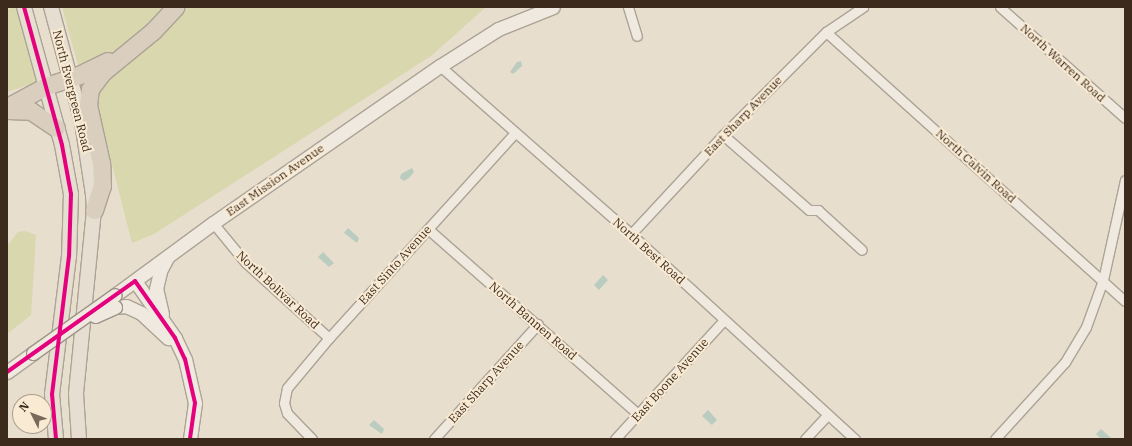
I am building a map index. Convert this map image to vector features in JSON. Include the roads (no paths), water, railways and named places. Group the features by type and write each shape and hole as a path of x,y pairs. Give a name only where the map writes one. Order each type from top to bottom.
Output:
{"highway":[{"path":"94,210 102,186 101,163 88,105 90,89 103,72 136,45 175,7"},
{"path":"7,109 46,86 90,70 136,45"},
{"path":"7,109 31,111 56,128"}],"main road":[{"name":"North Evergreen Road","path":"24,7 32,32 68,172 71,214 63,316 52,394 56,439"},
{"name":"North Evergreen Road","path":"51,7 82,122 94,210 76,394 79,439"}],"street":[{"name":"East Mission Avenue","path":"7,372 72,326 115,301 135,281 213,223 440,66 498,29 553,7"},
{"path":"628,7 637,36"},
{"name":"East Sharp Avenue","path":"631,234 723,136 826,32 864,7"},
{"name":"North Warren Road","path":"1000,7 1125,118"},
{"name":"North Calvin Road","path":"826,32 1125,301"},
{"name":"North Best Road","path":"440,66 631,234 854,439"},
{"name":"East Sinto Avenue","path":"312,439 292,421 284,403 287,388 329,338 515,132"},
{"path":"723,136 809,210 818,210 862,250"},
{"path":"996,439 1065,362 1086,327 1103,280 1125,180"},
{"name":"North Bolivar Road","path":"213,223 246,263 329,338"},
{"name":"North Bannen Road","path":"428,229 538,324 638,414"},
{"path":"164,322 156,289 160,271 168,257"},
{"path":"135,281 164,322 182,352 192,382 196,403 190,439"},
{"path":"115,301 141,313 182,352"},
{"name":"East Boone Avenue","path":"616,439 724,320"},
{"name":"East Sharp Avenue","path":"434,439 538,324"},
{"path":"805,439 827,415"}]}
